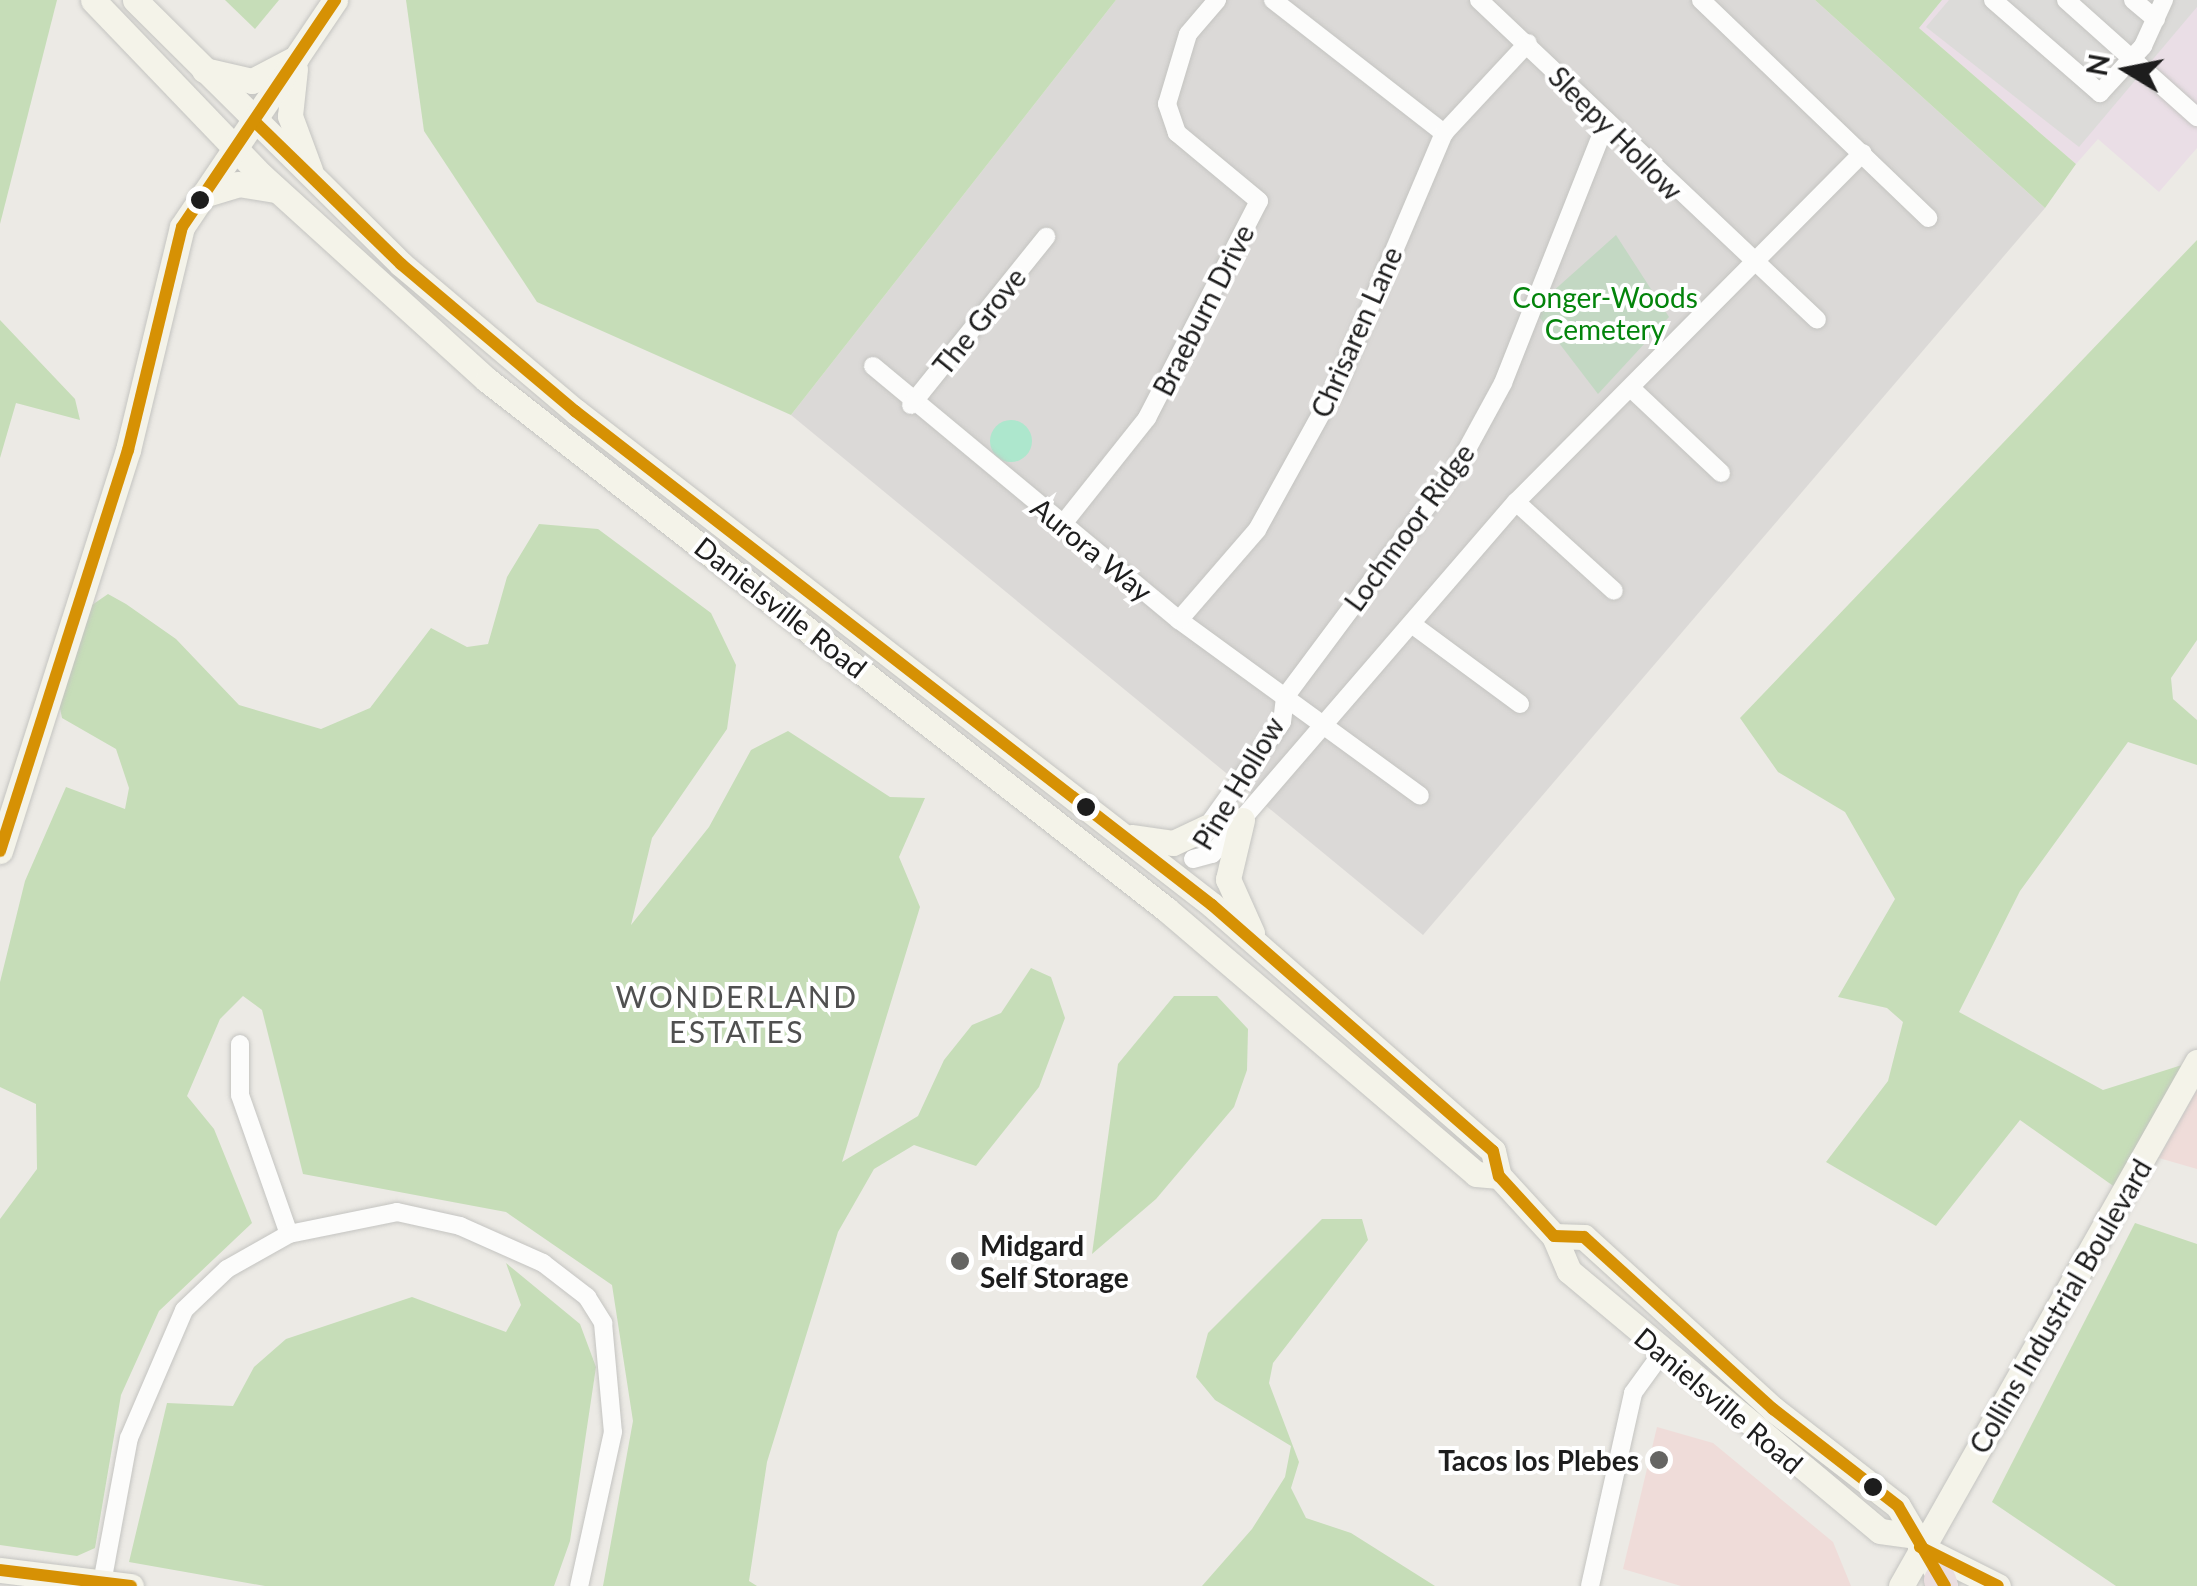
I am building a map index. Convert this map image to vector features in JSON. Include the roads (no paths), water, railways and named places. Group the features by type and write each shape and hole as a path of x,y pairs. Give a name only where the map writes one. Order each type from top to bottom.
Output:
{"main road":[{"name":"Danielsville Road","path":"93,0 277,190 570,447 1166,908 1476,1174 1499,1176"},
{"name":"Danielsville Road","path":"134,0 316,184 589,422 1122,834 1188,870 1259,947 1493,1152 1499,1176 1554,1236 1569,1271 1662,1353 1880,1531 1914,1541 1998,1586"},
{"path":"0,851 128,450 167,267 207,189 336,0"},
{"path":"199,68 243,82 298,59"},
{"path":"298,59 293,132 316,184"},
{"path":"194,107 207,189"},
{"path":"207,189 238,184 277,190"},
{"path":"570,447 589,422"},
{"path":"1242,820 1228,879 1259,947"},
{"path":"1122,834 1163,844 1207,827"},
{"name":"Collins Industrial Boulevard","path":"1900,1586 1914,1541 2197,1062"},
{"name":"Danielsville Road","path":"1554,1236 1584,1237 1774,1410 1898,1506 1914,1541 1942,1584"},
{"path":"0,1570 131,1586"}],"street":[{"name":"Braeburn Drive","path":"1062,525 1147,418 1259,201 1176,133 1167,104 1188,34 1217,0"},
{"path":"1273,0 1444,134"},
{"name":"Sleepy Hollow","path":"1478,0 1528,43 1605,125 1753,266"},
{"path":"1701,0 1928,218"},
{"path":"1993,0 2100,94 2133,58 2164,0"},
{"path":"2066,0 2197,118"},
{"path":"2133,0 2156,20"},
{"name":"Chrisaren Lane","path":"1179,620 1258,530 1302,449 1444,134 1528,43"},
{"name":"Lochmoor Ridge","path":"1285,698 1460,462 1502,383 1605,125"},
{"name":"Pine Hollow","path":"1188,870 1212,854 1319,722 1412,625 1516,502 1633,390 1863,153"},
{"name":"The Grove","path":"911,405 1046,237"},
{"path":"1753,266 1817,320"},
{"name":"Aurora Way","path":"872,366 911,405 1179,620 1319,722"},
{"path":"1633,390 1722,473"},
{"path":"1516,502 1614,590"},
{"path":"1412,625 1520,704"},
{"name":"Pine Hollow","path":"1188,870 1207,827 1282,722 1285,698"},
{"name":"Pine Hollow","path":"1319,722 1420,796"},
{"path":"1166,908 1188,870"},
{"path":"240,1044 240,1094 289,1234"},
{"path":"102,1582 129,1438 171,1330 202,1288 289,1234 369,1212 427,1217 518,1250 588,1297 615,1383 579,1586"},
{"path":"1590,1586 1633,1394 1662,1353"}],"place":[{"name":"Midgard Self Storage","path":"960,1261"},
{"name":"Tacos los Plebes","path":"1659,1460"}],"district":[{"name":"WONDERLAND ESTATES","path":"737,1013"}],"park label":[{"name":"Conger-Woods Cemetery","path":"1605,313"}]}
